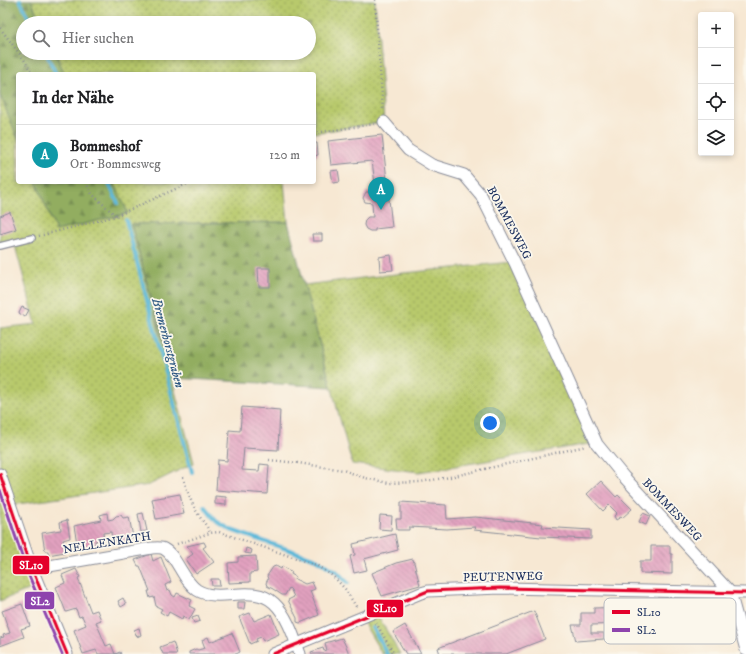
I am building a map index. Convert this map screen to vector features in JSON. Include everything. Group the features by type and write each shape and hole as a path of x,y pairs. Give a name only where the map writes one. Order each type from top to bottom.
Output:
{"street":[{"name":"BOMMESWEG","path":"384,122 408,150 432,165 464,175 481,195 515,263 597,444 624,477 730,592"},
{"path":"0,474 32,569 67,654"},
{"name":"NELLENKATH","path":"32,569 152,548 164,549 170,554 188,582 196,590 213,595 251,594 267,598 273,602 283,614 299,649"},
{"name":"PEUTENWEG","path":"273,654 299,649 367,615 428,591 500,588 746,593"},
{"path":"730,592 732,598"},
{"path":"736,614 746,650"}],"lane":[{"path":"0,246 32,238"}],"path":[{"path":"316,133 384,122 375,0"},
{"path":"0,28 16,49"},
{"path":"24,60 31,72"},
{"path":"87,184 92,194 116,216"},
{"path":"32,238 116,216 187,184"},
{"path":"269,460 343,470 365,478 389,483 413,482 450,477 597,444"},
{"path":"183,477 198,514 208,526 210,533"},
{"path":"164,549 210,533 219,532 316,565 333,576 345,589 367,615 394,654"}],"green space":[{"path":"0,0 31,0 38,16 16,16 16,60 58,60 64,72 16,72 16,134 0,95"},
{"path":"31,0 375,0 384,122 316,133 316,72 64,72 58,60 316,60 316,16 38,16"},
{"path":"0,91 16,131 16,184 38,184 56,231 127,213 115,184 284,184 288,222 131,224 194,463 149,485 11,505 32,569 33,588 0,601 0,328 36,324 14,242 0,246"},
{"path":"37,184 115,184 128,213 56,231"},
{"path":"288,222 331,387 173,378 131,224"},
{"path":"511,262 595,443 419,472 352,464 304,285"},
{"path":"377,614 400,654 382,654 362,620"}],"building":[{"path":"382,135 392,227 370,231 366,229 364,225 365,220 368,217 373,217 372,203 365,202 363,198 366,192 371,192 375,199 377,199 372,161 331,165 328,141"},
{"path":"316,143 317,143 318,155 316,156"},
{"path":"338,170 340,182 333,183 331,171"},
{"path":"10,212 16,229 0,234 0,216"},
{"path":"312,234 322,234 322,241 313,241"},
{"path":"391,255 393,270 380,271 379,257"},
{"path":"258,268 270,268 270,287 259,287"},
{"path":"22,307 29,310 25,317 19,313"},
{"path":"242,407 280,410 278,450 244,448 242,470 259,471 260,464 269,465 267,494 216,490 218,460 227,461 229,430 240,431"},
{"path":"601,481 616,497 618,495 632,509 622,518 621,517 616,520 614,516 617,513 609,505 603,511 587,494"},
{"path":"180,494 184,514 156,519 152,499"},
{"path":"215,496 226,497 226,505 215,504"},
{"path":"401,502 446,505 447,519 475,517 543,524 542,527 591,530 591,539 541,537 474,530 475,527 447,529 409,527 409,530 397,530 396,519 401,519"},
{"path":"107,513 108,520 121,515 123,518 129,517 133,537 127,538 127,541 118,543 117,540 112,541 111,532 103,533 104,540 95,541 96,546 78,549 74,526 101,520 100,515"},
{"path":"143,513 147,531 141,532 138,514"},
{"path":"643,513 650,516 646,525 639,522"},
{"path":"380,515 392,516 391,530 379,529"},
{"path":"67,520 70,538 63,540 65,552 48,555 48,551 45,551 42,533 61,530 60,522"},
{"path":"395,534 398,550 364,559 367,570 354,573 350,556 355,555 353,544"},
{"path":"204,542 206,546 203,548 214,562 196,574 186,559 193,554 187,546"},
{"path":"651,546 670,546 670,554 672,554 672,574 640,573 640,561 651,561"},
{"path":"246,548 252,550 251,554 245,553"},
{"path":"151,554 153,561 161,557 171,582 165,585 167,591 170,590 172,595 175,597 177,593 192,600 189,606 195,609 189,620 183,616 182,619 169,612 167,616 160,612 162,609 156,606 154,597 150,598 148,591 150,591 140,566 138,566 135,560"},
{"path":"256,556 257,572 250,573 250,582 229,583 228,563 238,562 238,557"},
{"path":"413,559 420,585 382,596 372,573 396,563"},
{"path":"276,566 281,569 282,566 292,572 291,574 296,577 295,579 305,584 312,582 315,589 310,591 319,615 300,623 297,622 297,618 288,600 294,597 291,590 289,588 285,595 282,595 267,586 267,576 273,567"},
{"path":"76,569 91,612 97,610 101,620 96,622 106,646 111,644 115,654 98,654 96,650 83,654 74,630 86,625 82,616 79,617 76,609 66,612 56,587 65,583 62,575"},
{"path":"211,579 219,579 220,586 212,586"},
{"path":"123,598 126,604 121,607 118,601"},
{"path":"238,602 245,602 244,609 238,609"},
{"path":"22,604 30,626 21,629 24,637 0,646 0,638 4,637 3,635 10,633 2,611"},
{"path":"594,608 604,608 604,625 591,625 591,633 604,633 604,639 576,641 572,625 581,625 581,613 594,613"},
{"path":"534,611 545,639 506,654 440,654 438,648"},
{"path":"250,613 254,621 271,614 279,634 263,641 261,637 256,639 257,641 250,644 239,617"},
{"path":"198,616 200,621 194,623 192,618"},
{"path":"405,625 421,654 406,654 393,632"},
{"path":"139,628 141,635 137,637 134,630"},
{"path":"232,633 240,652 236,654 189,654 189,652 196,649 198,650 205,648 202,640 208,637 210,642"},
{"path":"342,638 348,654 312,654 311,652 323,648 324,651 327,650 325,643"},
{"path":"173,642 177,654 163,654 160,647"}],"waterway":[{"name":"Bremerhorstgraben","path":"20,0 28,16"},
{"name":"Bremerhorstgraben","path":"49,60 55,72"},
{"name":"Bremerhorstgraben","path":"109,184 118,203"},
{"name":"Bremerhorstgraben","path":"126,220 192,472"},
{"name":"Bremerhorstgraben","path":"204,506 216,521 231,530 316,559 336,571 348,583"},
{"name":"Bremerhorstgraben","path":"373,628 387,654"}],"transit line":[{"name":"SL10","path":"0,474 32,569 67,654"},
{"name":"SL2","path":"0,490 27,571 62,654"},
{"name":"SL10","path":"273,654 428,591 500,588 746,593"}],"place":[{"name":"Bommeshof","path":"381,210"}]}
